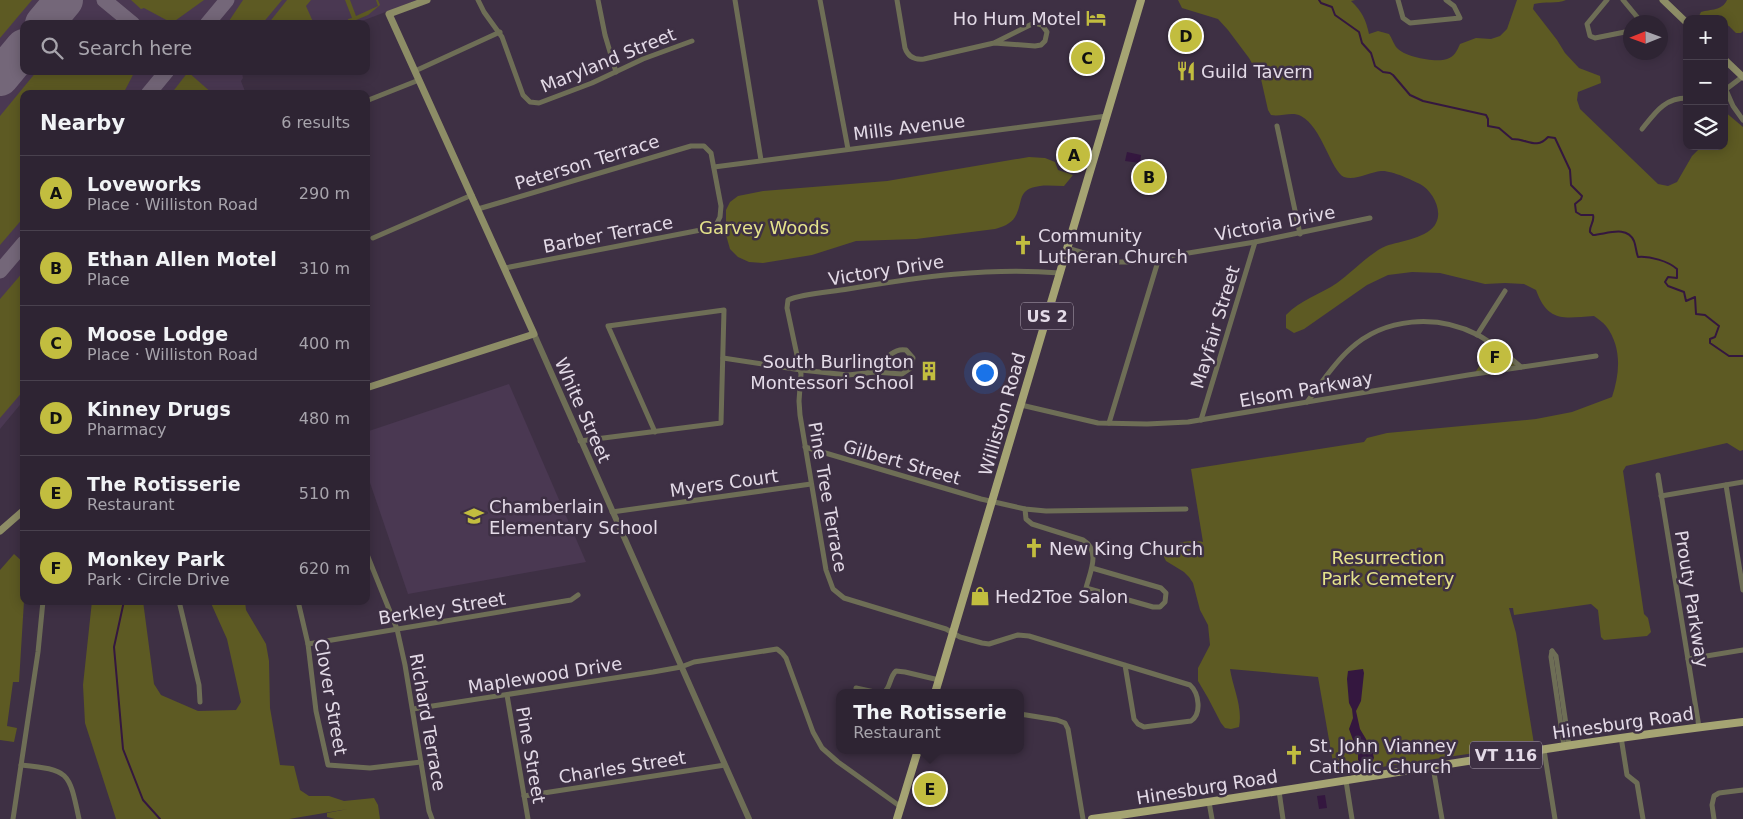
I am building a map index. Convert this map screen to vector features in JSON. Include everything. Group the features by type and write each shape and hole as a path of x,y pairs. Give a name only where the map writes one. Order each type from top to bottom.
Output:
{"main road":[{"name":"White Street","path":"427,0 389,14 534,334"},
{"name":"Williston Road","path":"937,689 938,680 952,632 1141,0"},
{"path":"1663,0 1683,19"},
{"path":"1725,60 1743,77"},
{"path":"370,387 534,334"},
{"path":"0,531 20,514"},
{"name":"Hinesburg Road","path":"1092,819 1621,737 1743,722"},
{"path":"898,819 917,754"}],"street":[{"name":"Maryland Street","path":"478,0 484,12 500,32 523,95 527,101 532,103 541,102 592,84 643,58 692,41"},
{"path":"598,0 605,35 616,72"},
{"path":"735,0 761,160"},
{"path":"820,0 848,149"},
{"path":"896,0 904,48 912,58 921,60 994,43 1034,23 1042,25 1047,32 1045,41 1038,46 994,43"},
{"path":"1398,0 1402,18 1410,23 1460,18 1454,6 1446,0"},
{"path":"1607,0 1587,24 1590,36 1595,38 1623,32"},
{"path":"1623,0 1636,15"},
{"path":"415,71 500,32"},
{"path":"1728,88 1743,77"},
{"path":"370,98 419,80"},
{"path":"1728,96 1743,120"},
{"path":"1642,129 1666,103 1683,98"},
{"name":"Mills Avenue","path":"714,166 1107,116"},
{"path":"1277,126 1300,234"},
{"name":"Peterson Terrace","path":"478,209 691,146 704,146 711,153 714,166"},
{"name":"Barber Terrace","path":"505,268 705,230 716,225 720,217 721,206 714,166"},
{"path":"373,238 472,195"},
{"name":"Victoria Drive","path":"1067,248 1114,262 1127,262 1300,234 1370,218"},
{"name":"Mayfair Street","path":"1201,420 1255,242"},
{"path":"1109,424 1158,258"},
{"name":"Victory Drive","path":"801,370 787,308 787,302 791,299 920,277 957,273 990,271 1060,273"},
{"path":"1477,335 1505,291"},
{"path":"580,441 655,432 721,423 724,310 608,326 655,432"},
{"path":"1307,403 1347,352 1366,337 1383,328 1403,323 1422,321 1441,323 1477,335 1522,367"},
{"name":"White Street","path":"534,334 749,819"},
{"path":"723,358 853,376 874,372 905,373 913,366 913,358 906,350 898,350 891,354 874,372"},
{"name":"Elsom Parkway","path":"1020,405 1109,424 1167,424 1596,356"},
{"name":"Pine Tree Terrace","path":"801,370 799,405 805,447 826,570 833,589 848,600 952,632 963,638 989,644 1018,635 1029,636 1125,665 1191,686 1195,692 1198,709 1196,717 1190,721 1154,726 1144,727 1138,724 1134,719 1125,665"},
{"name":"Gilbert Street","path":"805,447 992,502 1025,509 1046,511 1186,509"},
{"name":"Prouty Parkway","path":"1658,475 1699,727"},
{"path":"1661,496 1743,482"},
{"name":"Myers Court","path":"612,512 811,484"},
{"path":"1726,485 1743,590"},
{"path":"1025,509 1026,519 1032,524 1087,542 1093,551 1092,568 1086,588 1153,607 1160,607 1165,602 1166,596 1161,588 1092,568"},
{"name":"Richard Terrace","path":"370,562 397,629 429,811 432,819"},
{"name":"Berkley Street","path":"308,644 571,600 578,595"},
{"path":"13,819 38,652 43,605"},
{"path":"180,605 199,685 200,702"},
{"name":"Clover Street","path":"299,605 308,644 316,711 328,765 370,768 421,762"},
{"name":"Maplewood Drive","path":"412,709 681,667 694,662 774,649 780,651 786,658 822,748 838,762 902,807"},
{"path":"1688,659 1743,650"},
{"path":"1552,651 1556,656 1567,746 1551,657 1552,651"},
{"path":"887,689 893,674 896,672 902,671 938,680"},
{"path":"856,688 861,689"},
{"name":"Pine Street","path":"507,695 528,819"},
{"path":"1024,715 1065,723 1068,729 1082,819"},
{"path":"1621,737 1627,775 1634,780 1638,787 1643,819"},
{"path":"1544,750 1555,819"},
{"path":"21,764 54,769 64,774 72,791 78,819"},
{"name":"Charles Street","path":"524,796 725,765"},
{"path":"1433,767 1442,819"},
{"path":"1346,781 1352,819"},
{"path":"1714,819 1712,804 1714,796 1719,793 1743,790"},
{"path":"1279,791 1283,819"},
{"path":"1210,802 1212,819"}],"shaded area":[{"path":"0,0 417,0 364,20 20,20 20,75 242,75 241,81 244,90 20,90 20,405 0,429"},
{"path":"1127,152 1141,155 1140,163 1125,161"},
{"name":"Chamberlain Elementary School","path":"509,384 586,562 408,594 370,483 370,431"},
{"path":"1363,669 1361,701 1356,711 1360,729 1372,749 1374,758 1372,762 1362,764 1358,760 1358,747 1349,729 1353,718 1349,703 1347,679 1348,671"},
{"path":"1325,795 1327,808 1319,809 1317,796"}],"green space":[{"path":"0,0 32,0 0,38"},
{"path":"131,0 204,0 176,20 166,20 144,8 141,9"},
{"path":"243,0 282,0 265,20 230,20"},
{"path":"287,0 311,0 306,6 312,20 271,20"},
{"path":"345,0 350,0 356,16 378,6 376,0 378,0 380,5 368,15 356,20 348,20 352,18"},
{"name":"Resurrection Park Cemetery","path":"1178,0 1355,0 1351,1 1363,16 1369,34 1378,31 1389,34 1396,47 1407,54 1421,58 1442,60 1452,57 1460,44 1476,38 1491,39 1500,36 1507,29 1517,0 1566,0 1534,4 1533,9 1565,53 1579,68 1600,76 1601,83 1578,92 1577,100 1580,109 1658,184 1668,186 1677,182 1692,156 1698,150 1728,150 1728,114 1743,127 1743,450 1740,451 1727,443 1626,466 1623,471 1644,614 1648,618 1651,632 1647,636 1604,640 1601,637 1598,610 1591,604 1514,615 1513,608 1509,608 1516,633 1534,744 1335,774 1318,677 1230,669 1240,712 1239,727 1231,729 1225,728 1221,723 1198,681 1198,668 1210,645 1208,625 1200,610 1193,583 1184,572 1166,561 1163,555 1169,547 1180,542 1203,542 1191,469 1364,442 1367,438 1387,433 1536,419 1572,412 1612,397 1617,379 1618,360 1615,343 1611,334 1605,325 1594,316 1558,316 1546,308 1536,290 1524,284 1485,284 1440,273 1412,272 1388,275 1367,285 1304,329 1294,333 1286,328 1286,315 1304,301 1337,283 1374,253 1386,246 1421,236 1432,228 1438,218 1437,207 1429,191 1420,184 1396,174 1381,171 1358,177 1344,177 1339,173 1315,129 1301,116 1290,114 1271,115 1268,110 1261,79 1249,58 1218,19 1182,8"},
{"path":"1727,0 1743,0 1743,31 1741,33 1736,33 1728,26 1728,15 1700,15 1701,12 1719,8"},
{"path":"34,75 133,75 125,90 21,90"},
{"path":"186,75 191,75 208,90 174,90"},
{"path":"20,92 20,222 0,245 0,116"},
{"name":"Garvey Woods","path":"1029,157 1045,158 1055,162 1058,170 1073,175 1064,186 1040,186 1027,190 1011,222 995,229 916,239 856,241 812,255 763,263 749,262 738,257 730,249 726,235 726,210 730,202 738,196 763,191 887,181"},
{"path":"20,276 20,395 0,418 0,299"},
{"path":"1487,342 1517,365 1474,374 1485,355"},
{"path":"14,554 20,559 20,605 24,605 19,682 13,682 7,726 17,728 14,742 0,740 0,570"},
{"path":"92,605 144,605 154,684 161,695 198,711 236,710 241,702 227,639 212,605 245,605 246,610 266,644 269,661 270,708 280,765 294,766 300,790 309,796 329,796 344,801 374,798 378,805 380,819 335,819 327,817 327,813 348,809 289,819 116,819 85,723 83,685"}],"waterway":[{"path":"1319,0 1321,3 1332,7 1335,15 1359,32 1362,43 1371,53 1375,66 1383,72 1393,75 1410,95 1423,101 1486,115 1488,126 1499,128 1512,139 1540,143 1548,137 1555,138 1570,170 1571,185 1582,196 1575,204 1576,212 1581,215 1593,215 1590,232 1593,235 1616,232 1627,233 1634,241 1638,257 1659,260 1677,269 1677,278 1668,277 1665,282 1668,286 1684,292 1686,301 1695,297 1696,314 1705,315 1719,326 1715,337 1710,339 1710,343 1729,356 1743,356"},
{"path":"123,605 114,647 123,749 143,800 160,819"}],"taxiway":[{"path":"55,11 71,0"},
{"path":"104,0 128,20"},
{"path":"210,20 227,0"},
{"path":"151,90 164,75"},
{"path":"0,271 20,248"}],"runway":[{"path":"47,20 64,0"},
{"path":"0,77 20,53"}],"place":[{"name":"Ho Hum Motel","path":"1096,18"},
{"name":"Kinney Drugs","path":"1186,36"},
{"name":"Moose Lodge","path":"1087,58"},
{"name":"Guild Tavern","path":"1186,71"},
{"name":"Loveworks","path":"1074,155"},
{"name":"Ethan Allen Motel","path":"1149,177"},
{"name":"Community Lutheran Church","path":"1023,245"},
{"name":"Monkey Park","path":"1495,357"},
{"name":"South Burlington Montessori School","path":"929,371"},
{"name":"Chamberlain Elementary School","path":"474,516"},
{"name":"New King Church","path":"1034,548"},
{"name":"Hed2Toe Salon","path":"980,596"},
{"name":"St. John Vianney Catholic Church","path":"1294,755"},
{"name":"The Rotisserie","path":"930,789"}]}
